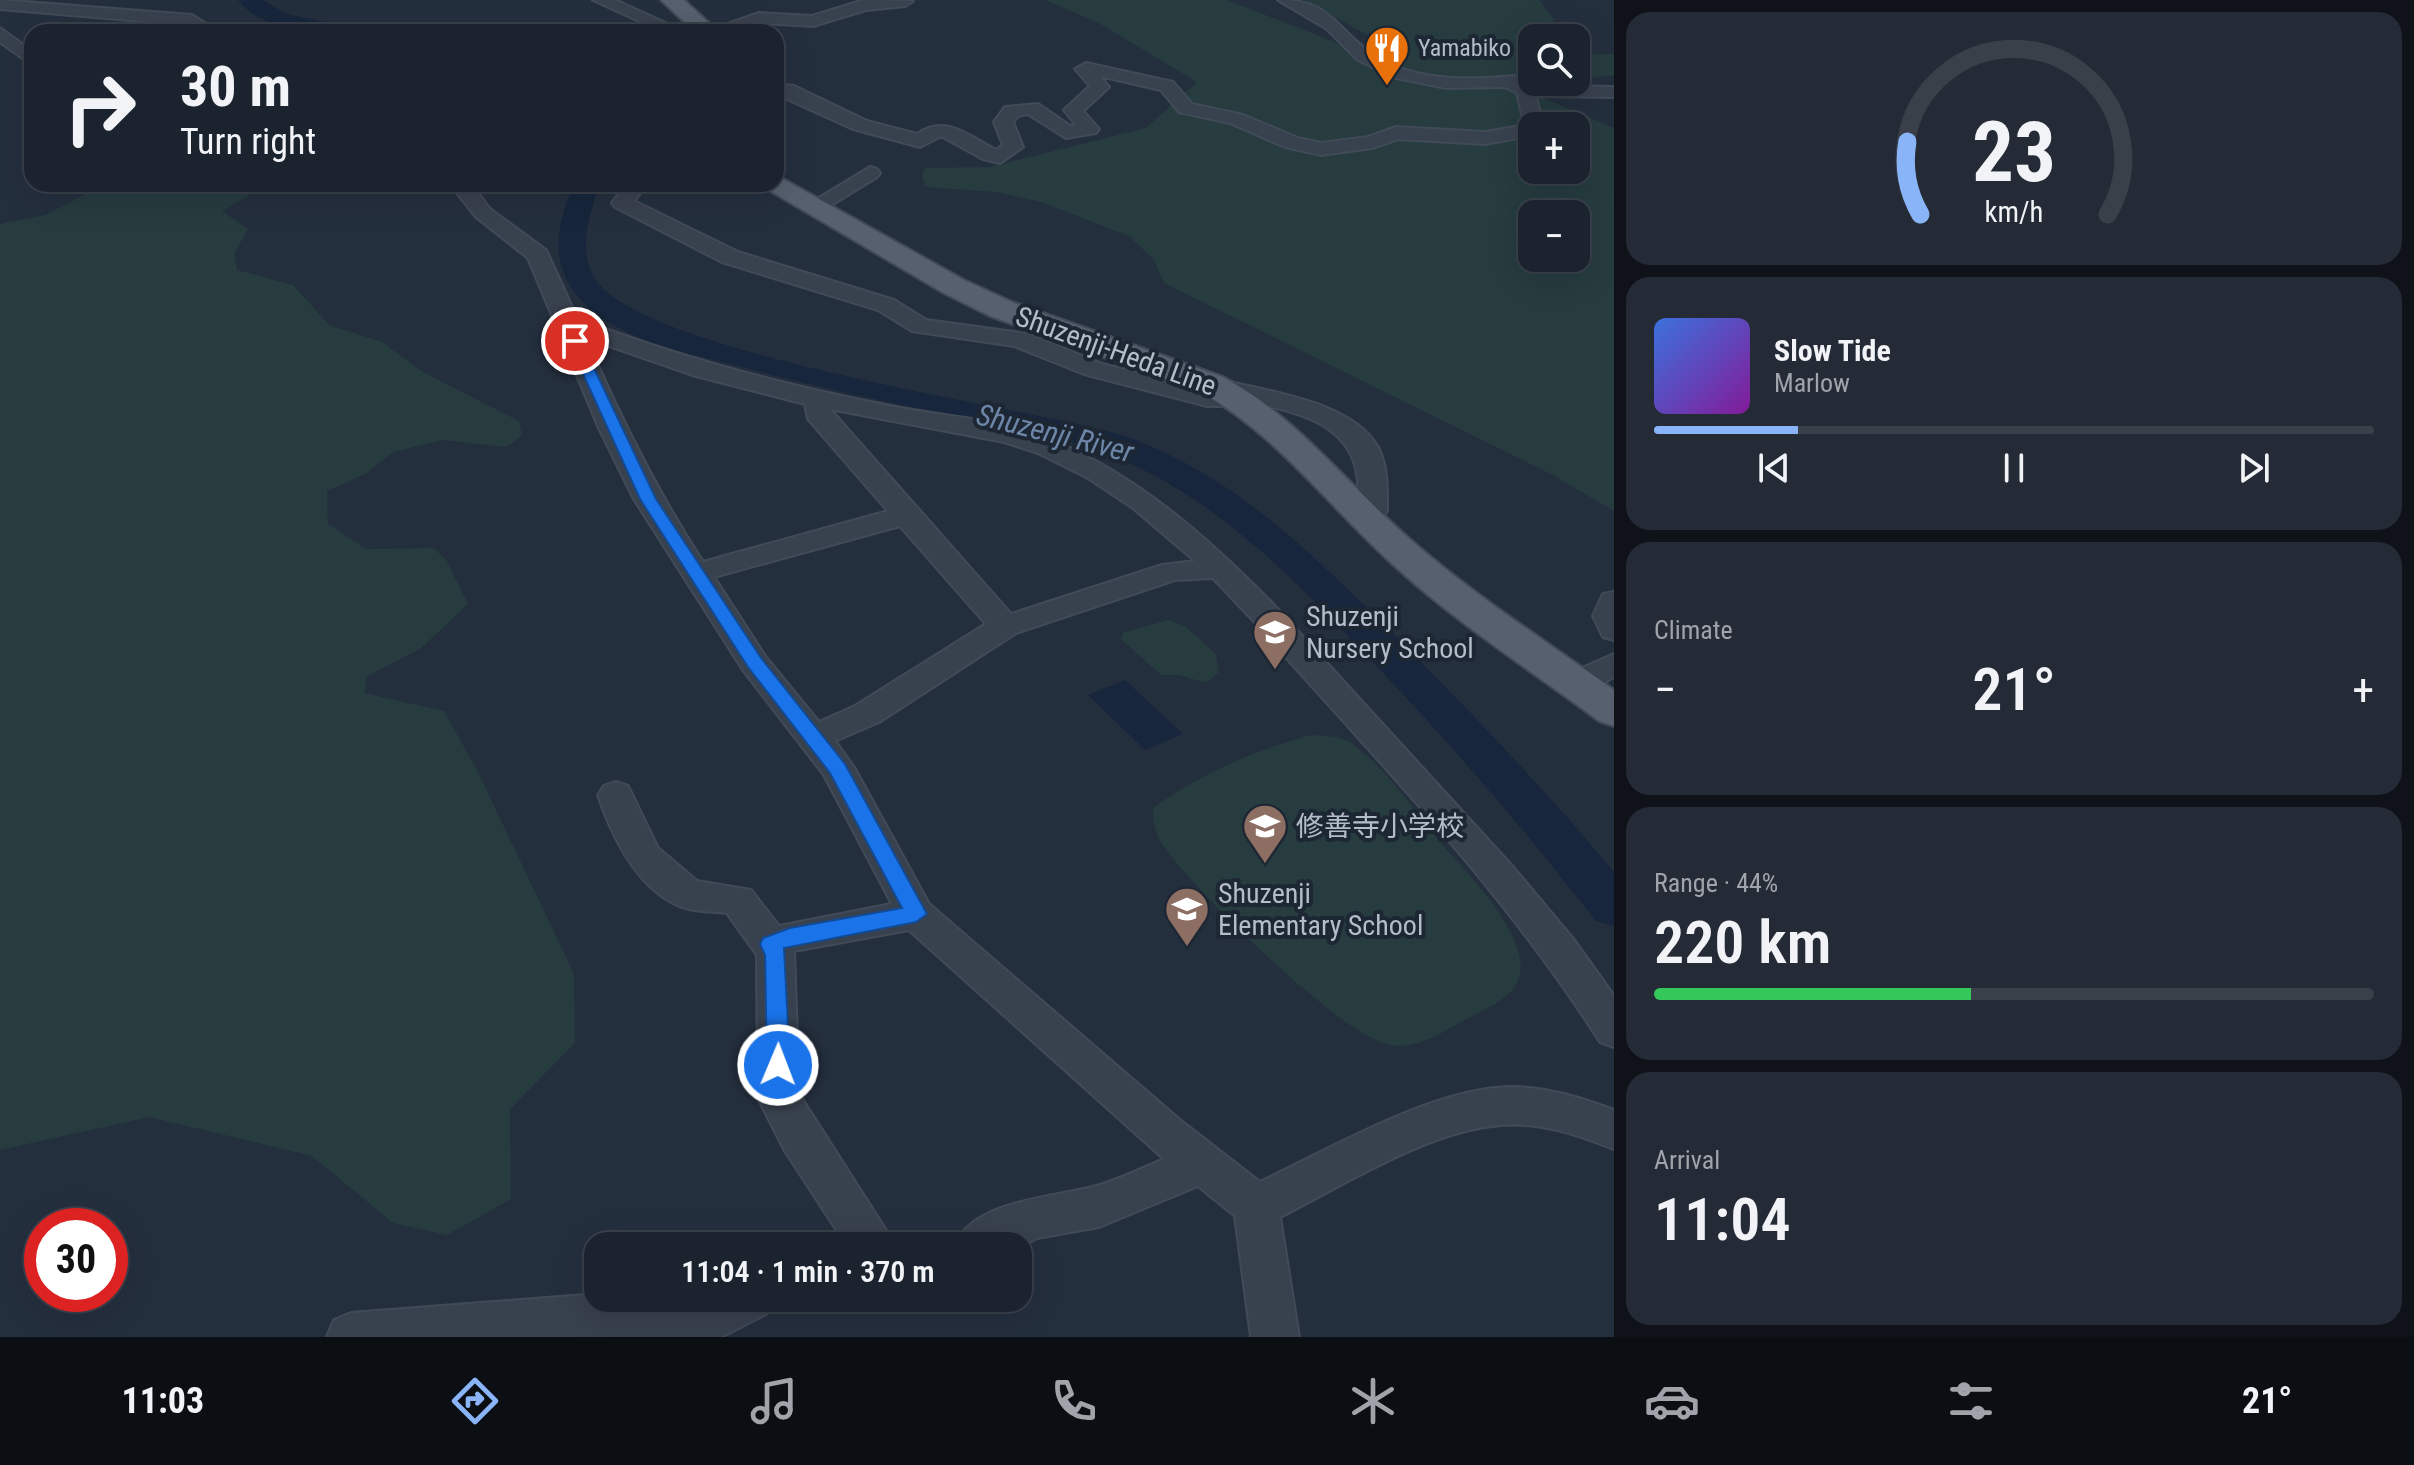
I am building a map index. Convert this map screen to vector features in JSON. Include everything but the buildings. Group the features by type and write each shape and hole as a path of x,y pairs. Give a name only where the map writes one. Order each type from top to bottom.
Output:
{"main road":[{"path":"671,0 701,24"},
{"name":"Shuzenji-Heda Line","path":"784,188 953,286 1001,309 1112,346 1226,392 1282,430 1367,518 1436,580 1614,711"}],"street":[{"path":"601,0 658,24"},
{"path":"1286,0 1314,12 1338,29 1362,55 1389,68 1445,81 1518,84"},
{"path":"739,24 763,17 813,21 864,5 905,1"},
{"path":"154,18 191,2 226,24"},
{"path":"0,4 50,6 198,21 202,24"},
{"path":"0,33 24,53"},
{"path":"0,54 24,56"},
{"path":"784,90 860,125 902,139 925,141 936,130 945,130 995,157 1012,151 1003,122 1012,111 1031,108 1066,132 1089,129 1073,110 1100,87 1086,68 1167,86 1186,108 1236,119 1292,143 1321,149 1372,142 1396,133 1485,138 1529,130 1532,118 1526,96"},
{"path":"1590,90 1614,92"},
{"path":"816,206 870,173"},
{"path":"466,192 483,213 538,255 605,413 648,499 763,675 814,737 858,803 916,914 1203,1164 1256,1206 1275,1337"},
{"path":"631,192 622,203 698,242 744,262 886,305 920,326 1019,339 1093,369 1207,398 1226,392 1334,421 1354,433 1364,446 1371,472 1373,511 1367,518"},
{"path":"568,323 679,364 818,399 1011,434 1047,447 1125,487 1164,515 1222,568 1524,906 1581,975 1614,1030"},
{"path":"818,399 817,414 1005,626"},
{"path":"696,573 907,515"},
{"path":"814,737 867,714 1005,626 1172,571 1222,568"},
{"path":"1614,601 1608,616 1614,630"},
{"path":"1577,683 1614,664"},
{"path":"616,795 626,824 645,858 688,894 738,900 771,944 776,955 779,1098 800,1137 864,1232"},
{"path":"771,944 790,937 916,914"},
{"path":"1256,1206 1438,1122 1496,1107 1547,1109 1614,1130"},
{"path":"1004,1232 1030,1218 1099,1206 1203,1164"},
{"path":"351,1337 615,1316 724,1312"}],"green space":[{"path":"1045,0 1227,0 1358,51 1387,53 1367,35 1304,0 1539,0 1555,20 1552,24 1518,24 1518,96 1539,96 1576,112 1518,112 1518,184 1590,184 1590,118 1614,128 1614,511 1553,475 1164,283 1154,260 1129,236 1041,202 997,192 925,187 922,175 925,168 990,167 1146,128 1197,82 1099,23"},
{"path":"1590,54 1614,54 1614,75 1590,78"},
{"path":"89,192 250,192 247,197 222,211 248,229 234,254 237,270 293,285 329,325 382,342 421,371 519,421 522,436 506,447 443,440 393,452 367,473 327,491 328,524 366,549 434,548 447,561 468,604 420,649 367,676 364,693 444,711 477,770 574,974 575,1043 510,1109 511,1199 447,1235 393,1223 312,1156 149,1117 0,1150 0,224 46,215"},
{"path":"1168,620 1185,626 1216,654 1219,672 1206,683 1179,675 1161,675 1121,639 1123,633"},
{"path":"1311,735 1347,740 1377,765 1500,914 1519,954 1520,973 1513,989 1502,999 1428,1039 1409,1045 1390,1045 1367,1036 1304,989 1268,957 1202,891 1161,842 1153,808 1171,795 1229,764"}],"water":[{"path":"1125,680 1183,734 1145,750 1088,695"}],"waterway":[{"name":"Shuzenji River","path":"248,0 279,19 304,24"},
{"name":"Shuzenji River","path":"584,192 574,222 574,262 586,287 597,299 627,319 680,339 776,367 1107,442 1159,462 1212,493 1289,556 1383,648 1502,774 1614,907"}],"place":[{"name":"Yamabiko","path":"1387,87"},
{"name":"Shuzenji Nursery School","path":"1275,671"},
{"name":"修善寺小学校","path":"1265,865"},
{"name":"Shuzenji Elementary School","path":"1187,948"}],"route":[{"path":"575,341 611,426 648,499 754,663 838,769 916,914 790,937 771,944 776,955 778,1065"}]}
